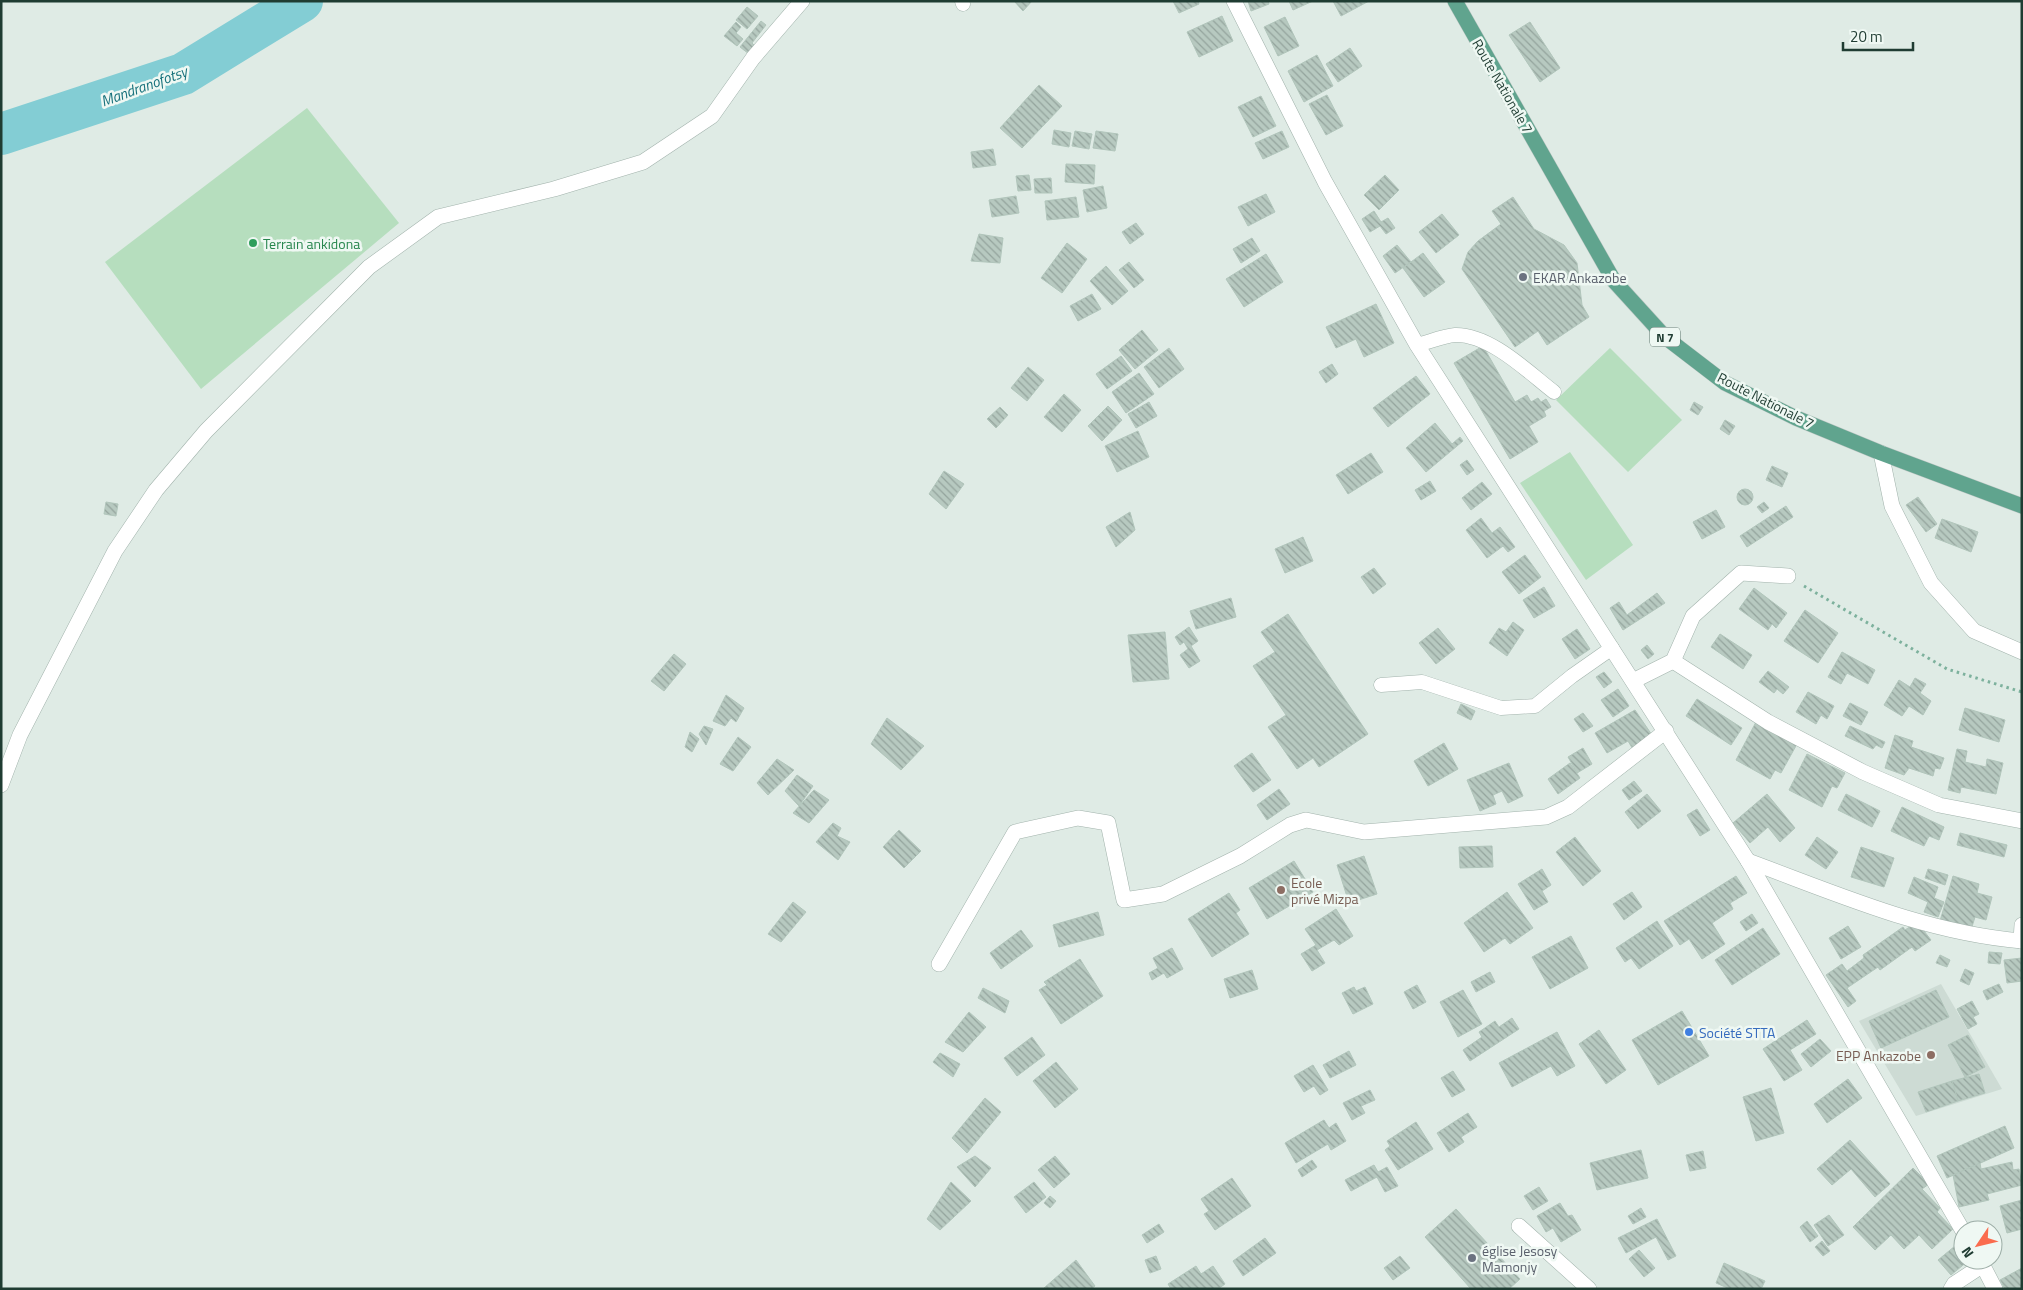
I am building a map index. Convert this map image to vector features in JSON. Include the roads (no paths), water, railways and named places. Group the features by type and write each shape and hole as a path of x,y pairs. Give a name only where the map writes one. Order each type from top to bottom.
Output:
{"main road":[{"name":"Route Nationale 7","path":"1455,1 1614,281 1665,337 1725,383 1796,418 1881,453 2022,506"}],"street":[{"path":"1,785 20,735 115,551 156,490 206,431 369,267 438,217 554,188 643,162 712,116 752,58 802,1"},
{"path":"1234,1 1325,182 1417,345 1748,860 1957,1220"},
{"path":"1881,453 1892,506 1930,584 1974,632 2022,652"},
{"path":"1633,681 1673,661 1693,616 1741,573 1788,576"},
{"path":"1673,661 1768,722 1863,772 1940,806 2022,821"},
{"path":"939,964 1015,832 1078,818 1108,823 1124,900 1163,894 1240,856 1290,825 1306,820 1364,832 1546,817 1568,807 1666,731"},
{"path":"1748,860 1905,919 1987,938 2022,941 2022,925"},
{"path":"1519,1226 1589,1289"},
{"path":"1951,1289 1954,1284 1973,1270"},
{"path":"1986,1270 1995,1289"}],"lane":[{"path":"1417,345 1454,335 1472,337 1507,355 1554,392"},
{"path":"1381,685 1422,682 1501,708 1535,706 1572,676 1612,648"}],"waterway":[{"name":"Mandranofotsy","path":"1,134 183,74 302,1"}],"place":[{"name":"Terrain ankidona","path":"253,243"},
{"name":"EKAR Ankazobe","path":"1523,277"},
{"name":"Ecole privé Mizpa","path":"1281,890"},
{"name":"Société STTA","path":"1689,1032"},
{"name":"EPP Ankazobe","path":"1931,1055"},
{"name":"église Jesosy Mamonjy","path":"1472,1258"}]}
